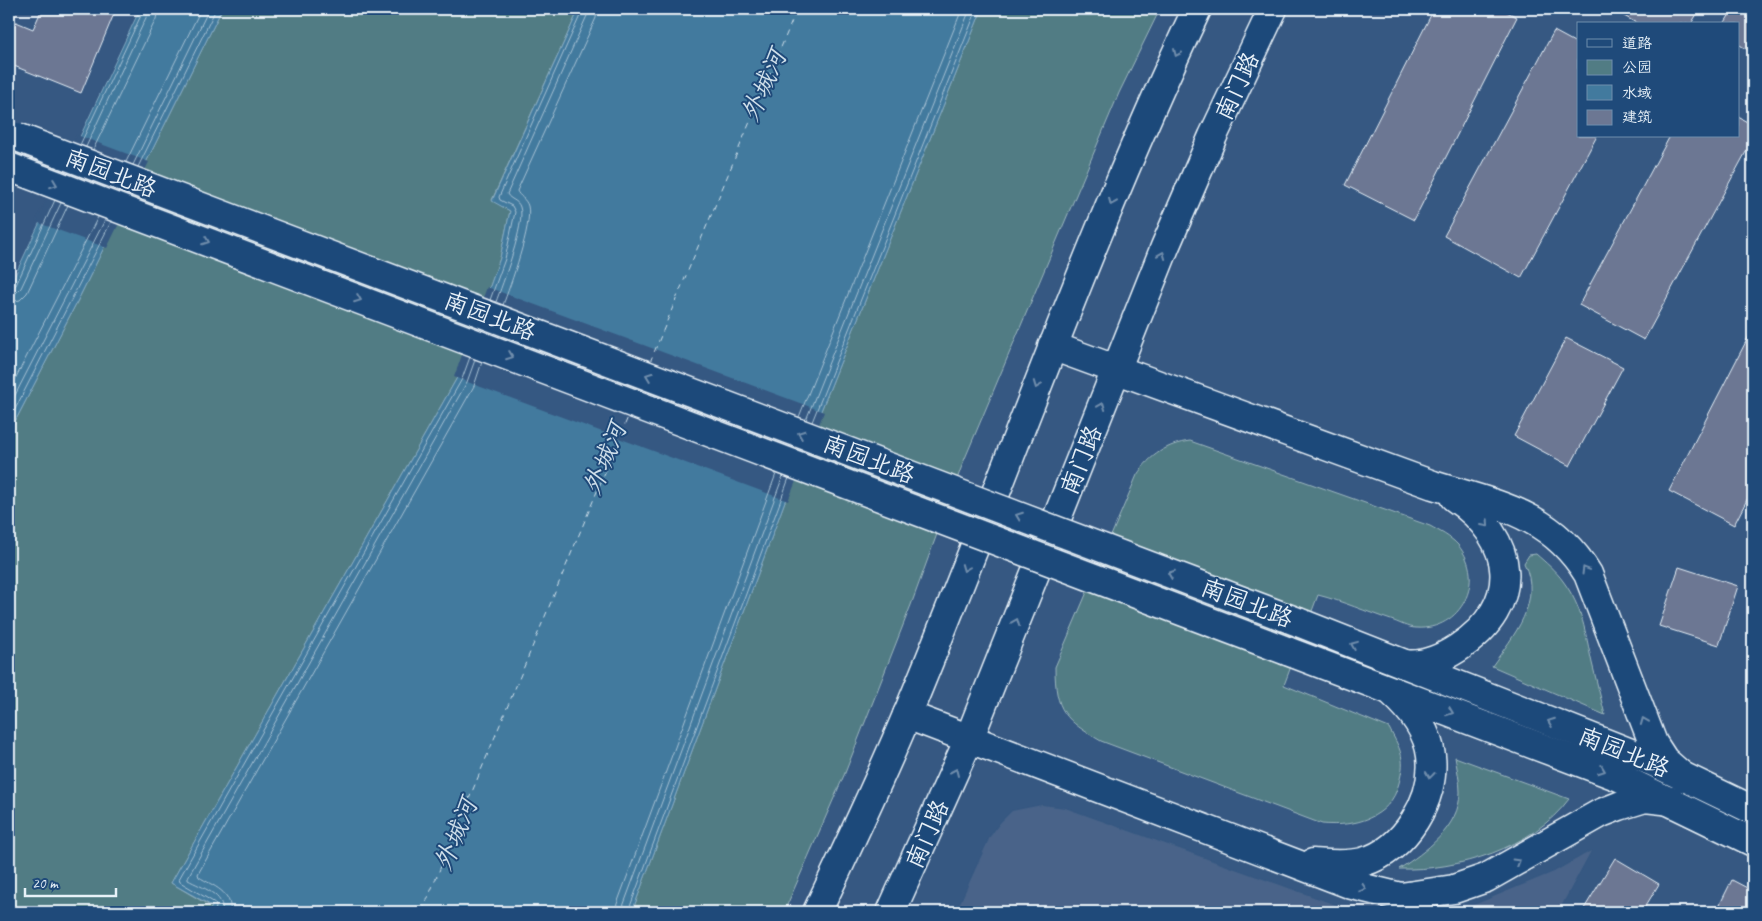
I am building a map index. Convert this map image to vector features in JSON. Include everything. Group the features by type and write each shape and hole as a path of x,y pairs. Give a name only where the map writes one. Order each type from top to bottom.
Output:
{"main road":[{"path":"817,912 907,715 1052,346 1116,193 1198,9"},
{"name":"南门路","path":"891,912 969,739 1165,247 1213,136 1273,9"},
{"name":"南园北路","path":"13,135 1298,622 1630,752 1725,795 1753,810"},
{"name":"南园北路","path":"9,167 1389,688 1619,777 1672,801 1753,842"},
{"path":"1052,346 1433,485 1523,515 1556,534 1569,547 1593,584 1653,743 1664,760 1680,775"},
{"path":"1399,663 1414,665 1441,658 1468,641 1490,620 1498,608 1504,591 1504,561 1494,534 1469,508 1433,485"},
{"path":"1284,860 1328,864 1364,861 1391,846 1416,818 1429,786 1431,756 1428,743 1415,716 1389,688"},
{"path":"907,715 1284,860 1372,891 1401,897 1454,889 1486,878 1601,813 1624,804 1645,798 1672,801"}],"shaded area":[{"path":"1042,805 1065,808 1355,912 956,912 990,837 1000,823 1012,811"},
{"path":"1591,851 1558,912 1457,912 1554,872"}],"green space":[{"path":"222,9 579,9 492,200 510,211 500,258 458,376 171,883 212,907 209,912 9,912 9,433 79,298"},
{"path":"982,9 1160,9 1119,93 963,463 911,605 845,773 784,912 632,912 788,493"},
{"path":"1190,441 1430,526 1455,542 1466,559 1470,573 1465,601 1457,612 1446,621 1432,627 1410,627 1318,595 1284,685 1389,728 1401,756 1402,765 1399,783 1388,805 1379,813 1369,818 1346,824 1322,824 1101,741 1079,727 1064,713 1057,694 1055,667 1137,475 1153,456 1174,445"},
{"path":"1536,554 1560,577 1575,601 1585,631 1605,715 1492,666 1523,618 1528,605 1530,591 1529,577 1524,563 1529,555"},
{"path":"1455,757 1569,799 1554,816 1535,831 1515,843 1492,853 1469,861 1445,866 1399,869 1430,846 1448,827 1454,816 1460,792"}],"water":[{"path":"140,9 222,9 79,298 9,433 9,288"},
{"name":"外城河","path":"579,9 982,9 788,493 632,912 209,912 212,906 171,883 458,376 500,258 510,211 492,201"}],"pier":[{"path":"77,135 149,162 107,248 36,222"},
{"path":"487,287 824,412 788,501 454,377"}],"building":[{"path":"42,9 116,9 81,93 9,64 9,19 33,29"},
{"path":"1434,9 1501,9 1517,17 1414,220 1345,185"},
{"path":"1612,9 1700,9 1692,22 1635,22"},
{"path":"1733,9 1753,9 1753,53 1740,45 1740,22 1725,22"},
{"path":"1554,31 1577,43 1577,138 1596,138 1521,278 1444,236"},
{"path":"1740,118 1753,125 1753,139 1644,340 1579,305 1669,138 1740,138"},
{"path":"1753,328 1753,488 1734,525 1669,491"},
{"path":"1566,338 1623,367 1570,466 1514,436"},
{"path":"1679,567 1738,586 1719,645 1659,626"},
{"path":"1615,858 1659,884 1642,912 1582,912"},
{"path":"1732,880 1753,891 1753,912 1716,912"}],"ferry route":[{"path":"650,362 797,9"},
{"path":"422,912 628,417"}]}
